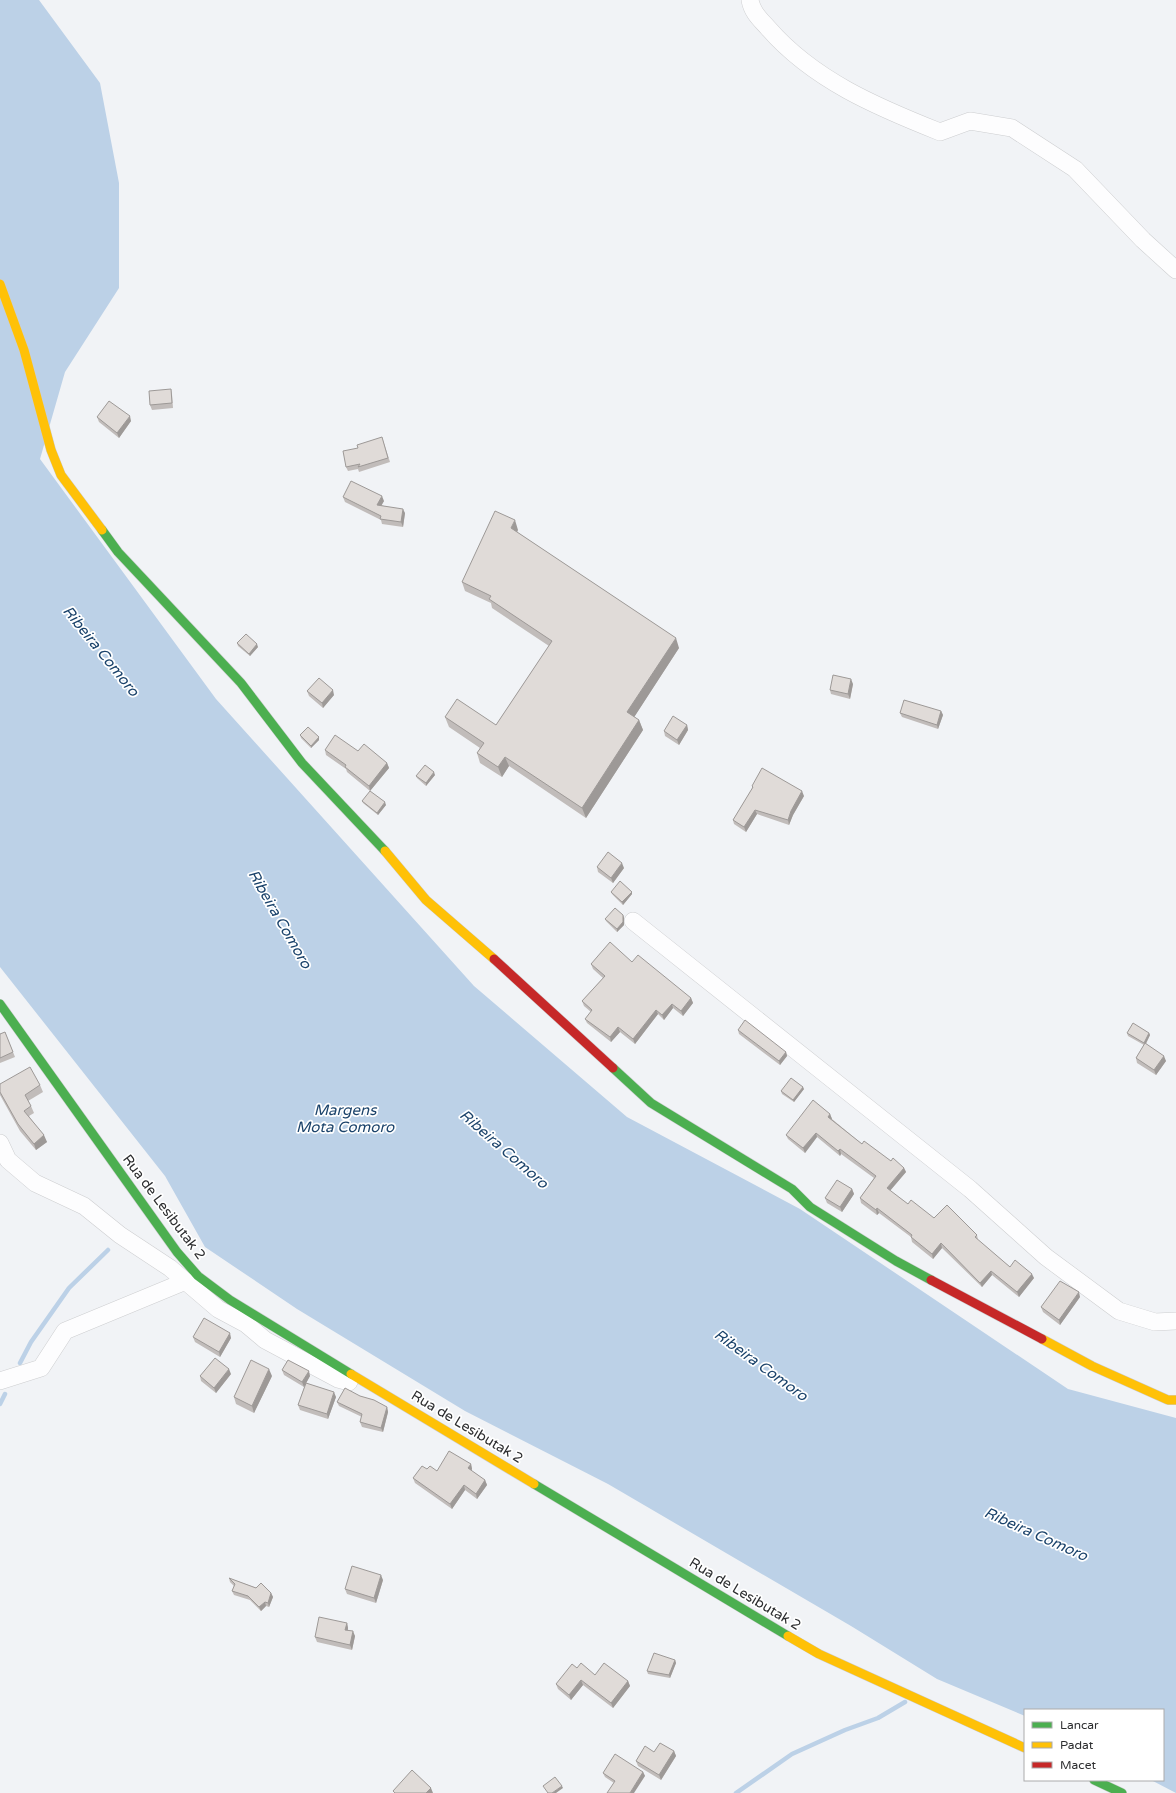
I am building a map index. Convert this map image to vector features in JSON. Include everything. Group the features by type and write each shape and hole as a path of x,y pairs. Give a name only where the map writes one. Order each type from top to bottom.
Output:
{"street":[{"path":"750,0 751,8 775,35 805,63 845,90 940,132 970,121 1012,128 1075,169 1143,240 1176,270"},
{"path":"0,284 24,350 51,450 61,475 118,552 241,683 302,763 380,845 426,900 514,977 651,1103 792,1188 810,1207 896,1261 1092,1366 1168,1400 1176,1400"},
{"path":"633,921 970,1189 1022,1238 1081,1284 1119,1311 1155,1322 1176,1321"},
{"name":"Rua de Lesibutak 2","path":"0,1004 177,1252 198,1276 230,1300 379,1391 819,1654 1024,1748"},
{"path":"0,1143 8,1160 35,1183 84,1206 120,1234 170,1268 218,1309 246,1324 265,1340 338,1379 379,1391"},
{"path":"0,1381 41,1368 65,1331 186,1281"},
{"path":"1096,1781 1122,1793"}],"water":[{"name":"Margens Mota Comoro","path":"0,0 39,0 100,83 119,183 119,288 65,372 40,459 216,699 474,986 627,1117 800,1209 1068,1389 1176,1418 1176,1793 1153,1781 1164,1781 1164,1709 1024,1709 1024,1716 937,1679 851,1626 608,1484 465,1411 297,1309 205,1247 165,1176 0,967"}],"building":[{"path":"171,389 172,403 150,405 149,391"},
{"path":"109,401 130,416 117,433 97,417"},
{"path":"382,437 388,458 358,467 360,464 346,467 343,451 358,448 357,445"},
{"path":"351,481 382,496 377,505 403,509 401,522 380,519 381,516 343,497"},
{"path":"495,511 515,520 511,528 676,638 627,712 639,720 582,808 505,757 498,767 477,753 484,743 445,717 457,699 496,725 552,641 489,599 491,596 462,582"},
{"path":"246,634 257,644 249,654 237,643"},
{"path":"833,675 851,679 848,694 830,690"},
{"path":"319,678 333,690 322,703 307,691"},
{"path":"904,700 941,711 937,725 900,713"},
{"path":"673,716 687,725 677,740 664,731"},
{"path":"308,727 319,737 311,746 300,735"},
{"path":"335,735 358,751 364,744 387,763 369,786 345,767 346,765 325,750"},
{"path":"425,765 434,772 426,783 416,776"},
{"path":"762,768 802,791 791,811 788,820 755,810 744,827 733,820 753,787 752,786"},
{"path":"370,791 385,802 377,813 362,801"},
{"path":"608,852 622,863 611,878 597,867"},
{"path":"620,881 632,892 622,902 611,892"},
{"path":"615,908 623,915 623,922 617,929 605,919"},
{"path":"610,942 632,962 638,955 691,998 681,1011 672,1004 662,1015 656,1010 633,1039 618,1027 610,1037 585,1019 592,1010 582,1001 605,976 591,964"},
{"path":"745,1020 786,1052 779,1061 738,1030"},
{"path":"1133,1023 1149,1033 1144,1043 1127,1033"},
{"path":"5,1032 13,1052 0,1058 0,1034"},
{"path":"1145,1043 1164,1056 1154,1070 1136,1058"},
{"path":"30,1067 40,1085 25,1095 31,1106 24,1111 44,1135 34,1144 18,1124 0,1092 0,1084"},
{"path":"791,1078 803,1087 793,1100 781,1091"},
{"path":"813,1100 830,1114 828,1117 862,1144 864,1141 891,1161 893,1158 904,1168 887,1188 908,1204 911,1200 934,1218 947,1205 977,1235 975,1237 1010,1267 1015,1260 1032,1274 1017,1292 991,1271 980,1283 941,1243 932,1254 911,1237 912,1235 877,1208 876,1210 860,1198 876,1176 840,1149 838,1151 816,1133 803,1148 786,1135"},
{"path":"837,1180 852,1189 840,1207 825,1198"},
{"path":"1060,1281 1079,1292 1059,1320 1041,1307"},
{"path":"204,1318 230,1333 219,1352 193,1337"},
{"path":"215,1358 229,1369 214,1388 200,1376"},
{"path":"251,1360 269,1369 252,1406 234,1397"},
{"path":"288,1360 309,1371 302,1382 282,1370"},
{"path":"306,1383 334,1392 327,1414 298,1405"},
{"path":"345,1388 387,1407 381,1428 360,1422 362,1414 337,1402"},
{"path":"449,1451 471,1464 468,1468 485,1480 476,1494 464,1485 450,1504 413,1478 422,1466 427,1469 430,1466 437,1471"},
{"path":"352,1566 381,1575 374,1598 345,1589"},
{"path":"229,1578 256,1588 261,1583 271,1593 268,1603 265,1602 259,1607 248,1596 232,1591 235,1584"},
{"path":"319,1617 347,1623 345,1630 353,1631 350,1645 315,1637"},
{"path":"654,1653 675,1660 669,1675 647,1671"},
{"path":"581,1663 595,1675 604,1663 628,1681 611,1703 581,1680 569,1695 556,1684 572,1664 577,1668"},
{"path":"660,1743 674,1751 659,1775 636,1761 645,1746 654,1752"},
{"path":"615,1754 643,1772 630,1793 607,1793 615,1781 603,1773"},
{"path":"412,1770 431,1788 426,1793 395,1793 393,1791"},
{"path":"555,1777 562,1786 552,1793 548,1793 543,1786"}],"waterway":[{"path":"20,1363 31,1342 69,1288 108,1250"},
{"path":"0,1404 5,1394"},
{"path":"736,1793 792,1754 845,1730 878,1718 905,1702"}],"traffic: fast":[{"path":"102,530 118,552 241,683 302,763 385,851"},
{"path":"0,1004 177,1252 198,1276 230,1300 351,1374"},
{"path":"613,1068 651,1103 792,1189 810,1207 896,1261 931,1280"},
{"path":"534,1484 788,1636"},
{"path":"1096,1781 1122,1793"}],"traffic: slow":[{"path":"0,284 24,350 51,450 61,475 102,530"},
{"path":"385,851 426,900 494,959"},
{"path":"1042,1339 1092,1366 1168,1400 1176,1400"},
{"path":"351,1374 534,1484"},
{"path":"788,1636 819,1654 1024,1748"}],"traffic: jam":[{"path":"494,959 613,1068"},
{"path":"931,1280 1042,1339"}],"water label":[{"name":"Ribeira Comoro","path":"101,651"},
{"name":"Ribeira Comoro","path":"280,919"},
{"name":"Ribeira Comoro","path":"504,1149"},
{"name":"Ribeira Comoro","path":"761,1365"},
{"name":"Ribeira Comoro","path":"1036,1534"}]}
